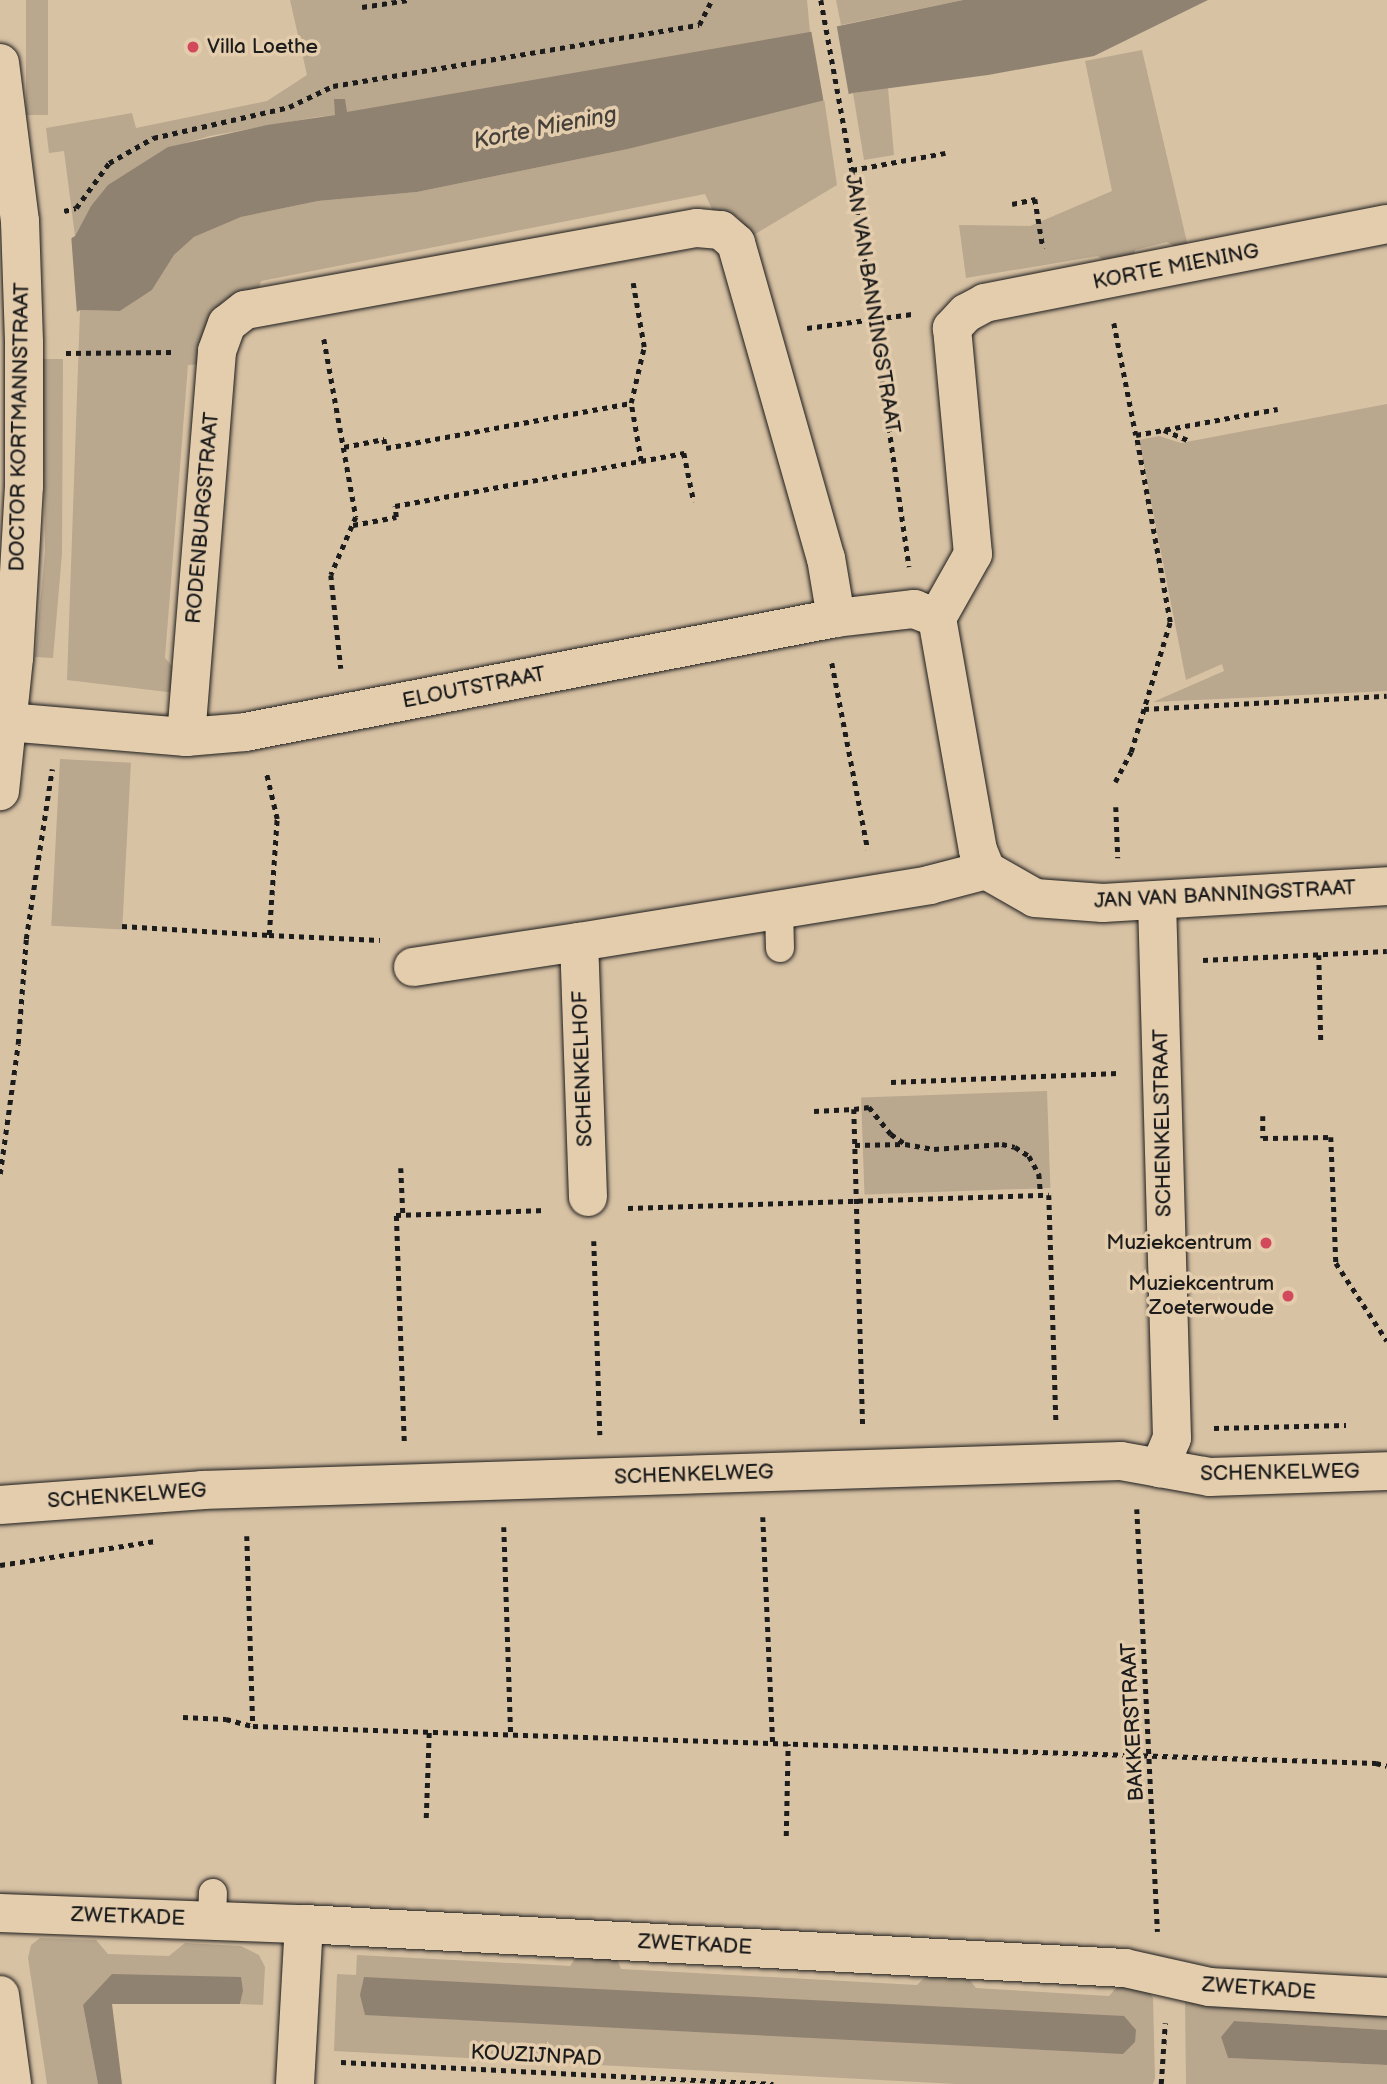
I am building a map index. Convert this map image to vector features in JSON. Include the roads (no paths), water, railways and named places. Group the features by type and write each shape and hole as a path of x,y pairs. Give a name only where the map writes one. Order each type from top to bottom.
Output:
{"street":[{"name":"DOCTOR KORTMANNSTRAAT","path":"0,63 6,147 21,235 24,348 24,486 14,658 0,791"},
{"name":"KORTE MIENING","path":"925,614 973,554 952,328 966,313 985,303 1105,282 1387,224"},
{"name":"RODENBURGSTRAAT","path":"186,737 216,351 227,324 245,310 317,296 697,228 721,230 736,243 826,558 830,619"},
{"name":"ELOUTSTRAAT","path":"7,722 186,737 256,730 830,619 925,614"},
{"path":"422,966 929,885 986,870 978,850 925,614"},
{"name":"JAN VAN BANNINGSTRAAT","path":"986,870 1035,898 1103,903 1387,886"},
{"name":"SCHENKELSTRAAT","path":"1157,901 1172,1429 1172,1438 1159,1468"},
{"name":"SCHENKELHOF","path":"579,942 590,1203"},
{"name":"SCHENKELWEG","path":"0,1505 202,1490 1121,1461 1210,1477 1387,1471"},
{"name":"ZWETKADE","path":"0,1913 213,1907 304,1924 1125,1968 1209,1987 1387,1997"},
{"path":"296,2072 304,1924"},
{"path":"0,1995 12,2084"}],"lane":[{"path":"779,908 780,948"}],"water":[{"name":"Korte Miening","path":"963,0 1208,0 1094,56 988,75 853,93 628,149 417,192 318,201 241,217 194,237 174,255 152,290 120,311 80,310 0,357 0,282 75,236 91,206 108,185 168,147 267,125 335,115 334,99 345,99 347,112 810,32"},
{"path":"112,1974 241,1977 243,1991 240,2004 112,2004 122,2084 98,2084 83,2005"},
{"path":"364,1977 1124,2016 1136,2030 1135,2042 1123,2054 365,2015 360,1995"},
{"path":"1234,2021 1387,2030 1387,2065 1228,2058 1221,2037"}],"place":[{"name":"Villa Loethe","path":"193,47"},
{"name":"Muziekcentrum","path":"1266,1243"},
{"name":"Muziekcentrum Zoeterwoude","path":"1288,1296"}]}
